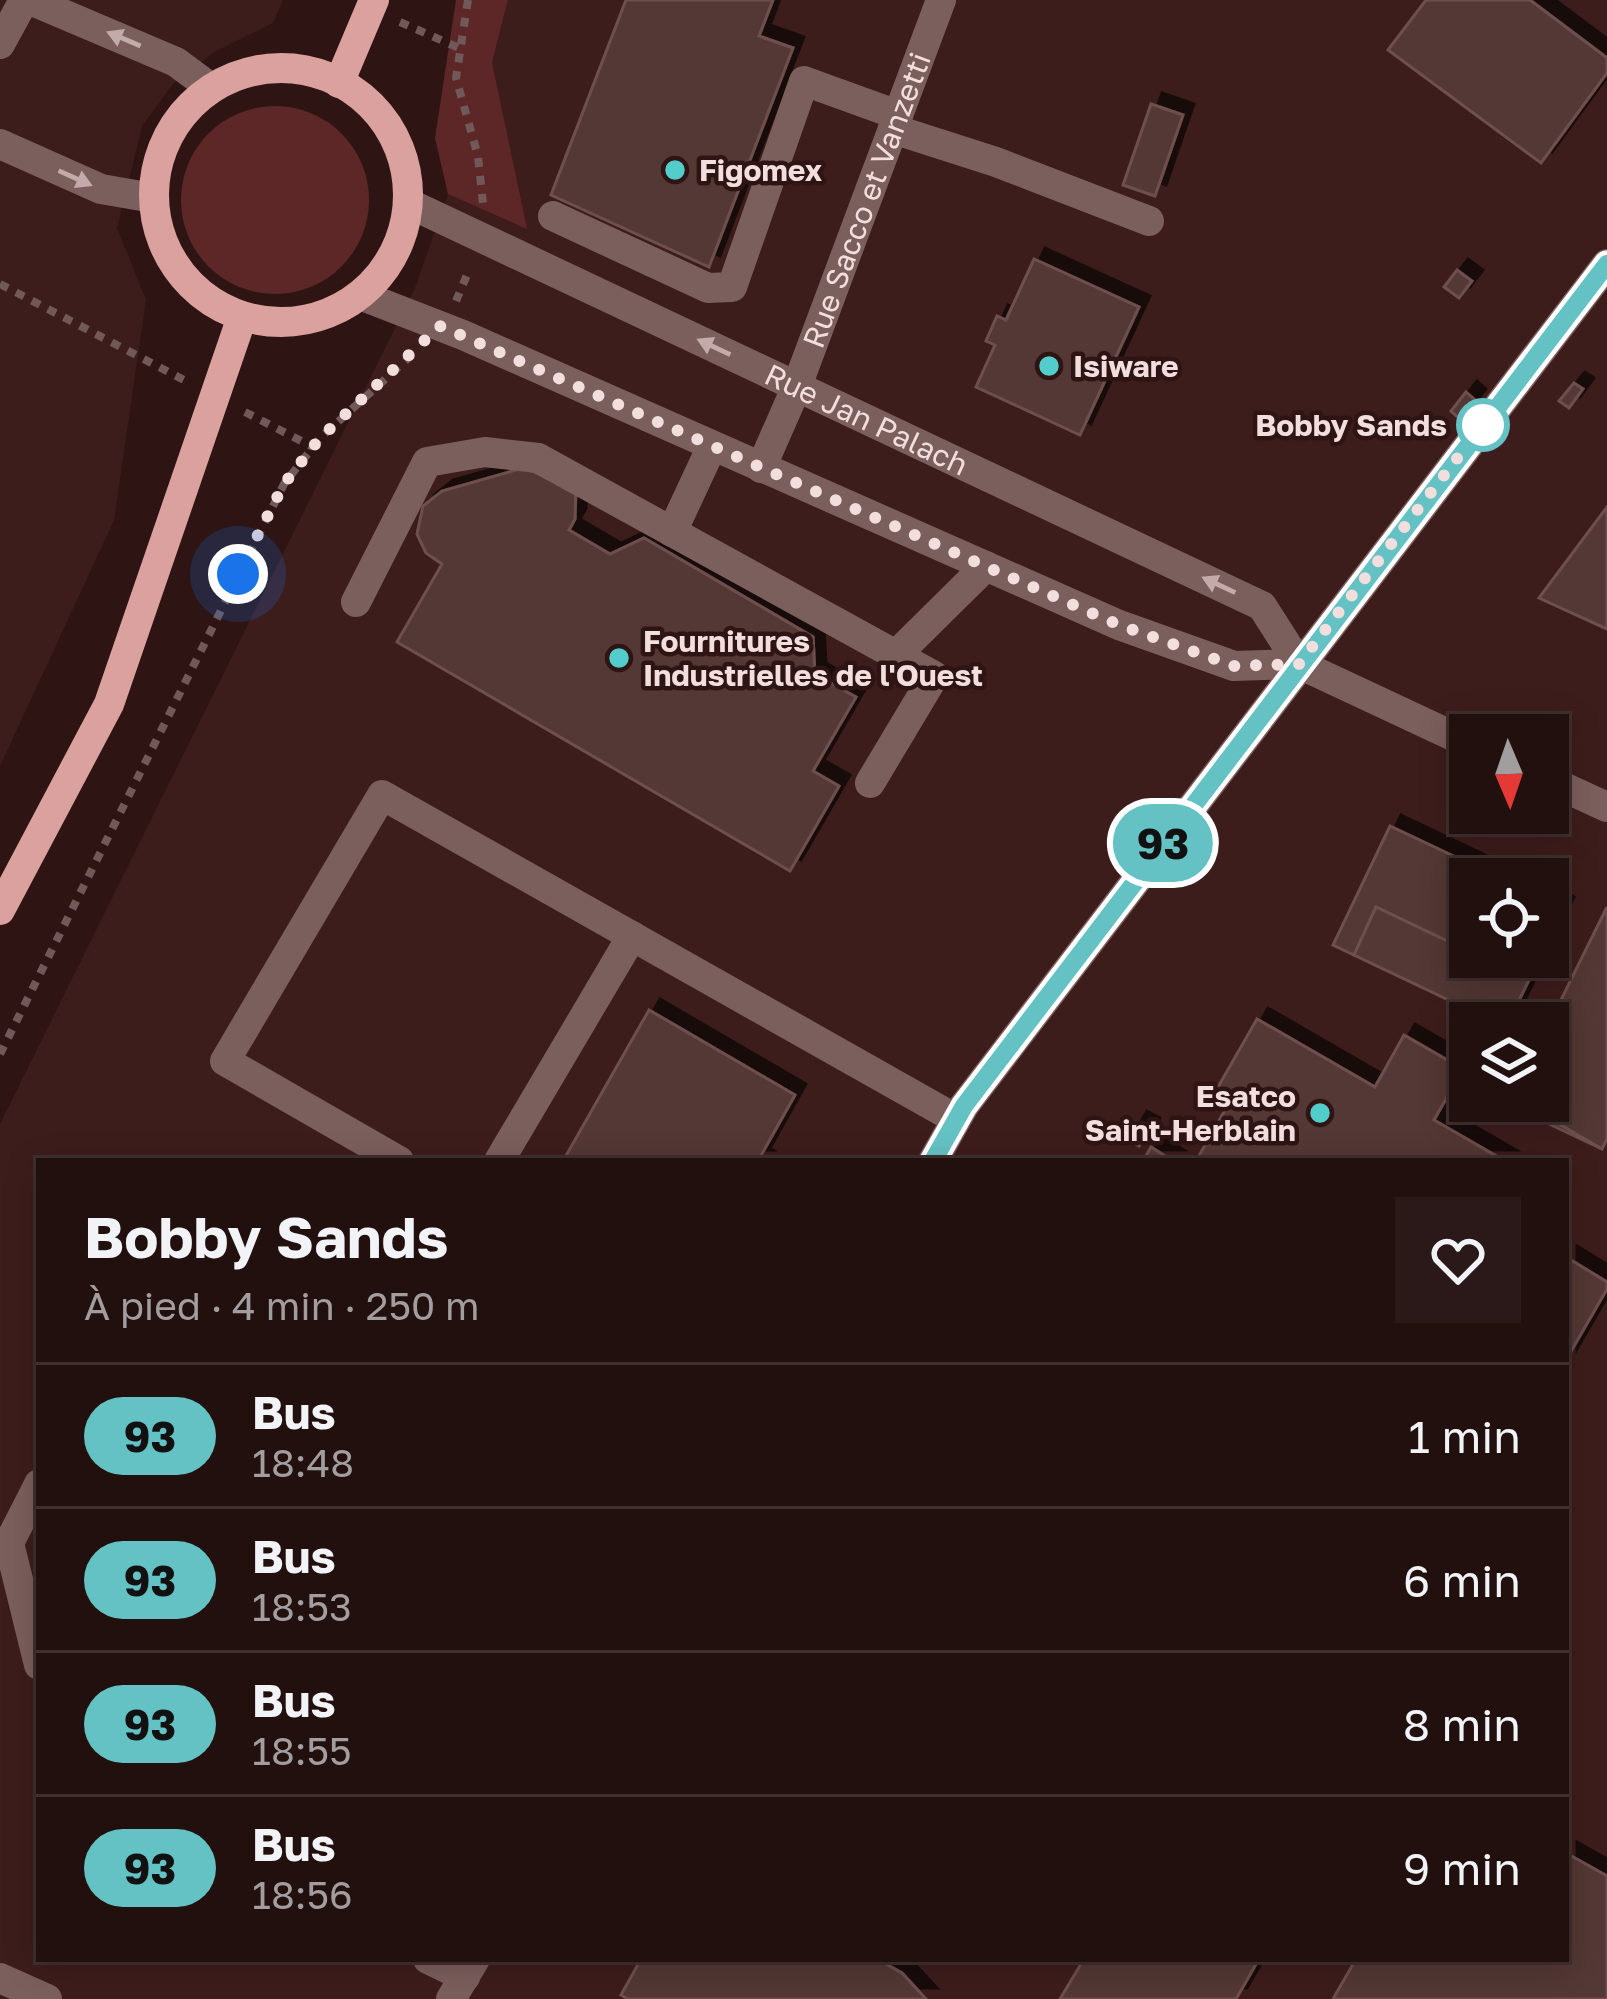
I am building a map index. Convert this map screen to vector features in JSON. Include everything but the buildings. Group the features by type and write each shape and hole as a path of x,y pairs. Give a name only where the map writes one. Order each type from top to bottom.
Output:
{"main road":[{"path":"339,82 374,0"},
{"path":"274,68 297,69 339,82 373,107 396,141 408,202 394,254 360,295 339,309 303,320 266,322 242,317 196,291 164,249 153,198 156,166 168,136 187,109 231,78 274,68"},
{"path":"0,910 109,704 242,317"}],"street":[{"name":"Rue Sacco et Vanzetti","path":"761,468 797,386 941,0"},
{"path":"0,44 18,3 176,62 212,88"},
{"path":"553,216 708,288 732,287 804,81 1149,221"},
{"path":"0,144 101,189 153,198"},
{"name":"Rue Jan Palach","path":"408,202 1262,606 1299,664"},
{"path":"935,1158 956,1119 1607,264"},
{"path":"360,295 1119,625 1234,666 1299,664 1449,734"},
{"path":"673,532 712,446"},
{"path":"356,602 427,462 485,452 538,458 934,676 870,783"},
{"path":"896,655 986,566"},
{"path":"1569,790 1607,807"},
{"path":"394,1158 225,1061 382,795 956,1119"},
{"path":"501,1158 632,935"},
{"path":"36,1490 10,1543 36,1652"},
{"path":"434,1962 464,1978"},
{"path":"0,1978 47,1999"}],"path":[{"path":"0,1054 284,484 313,447 452,312 481,238 483,199 478,156 455,79 468,0"},
{"path":"0,284 313,447"}],"shaded area":[{"path":"0,0 283,0 273,23 214,52 173,84 142,126 117,228 146,300 114,520 0,766"},
{"path":"456,0 508,0 492,62 527,229 448,194 435,138"},
{"path":"508,0 1607,0 1607,1999 0,1999 0,1124 415,288 448,194 526,228 492,61"},
{"path":"275,106 311,113 342,133 362,164 369,200 362,236 342,267 311,287 275,294 239,287 208,267 188,236 181,200 188,164 208,133 239,113"}],"bus line":[{"name":"93","path":"935,1158 964,1106 1607,264"}],"place":[{"name":"Figomex","path":"675,170"},
{"name":"Isiware","path":"1049,366"},
{"name":"Bobby Sands","path":"1483,425"},
{"name":"Fournitures Industrielles de l'Ouest","path":"619,658"},
{"name":"Esatco Saint-Herblain","path":"1320,1113"}],"route":[{"path":"238,574 284,484 320,438 440,326 1119,625 1234,666 1299,664 1485,422 1483,425"}]}
